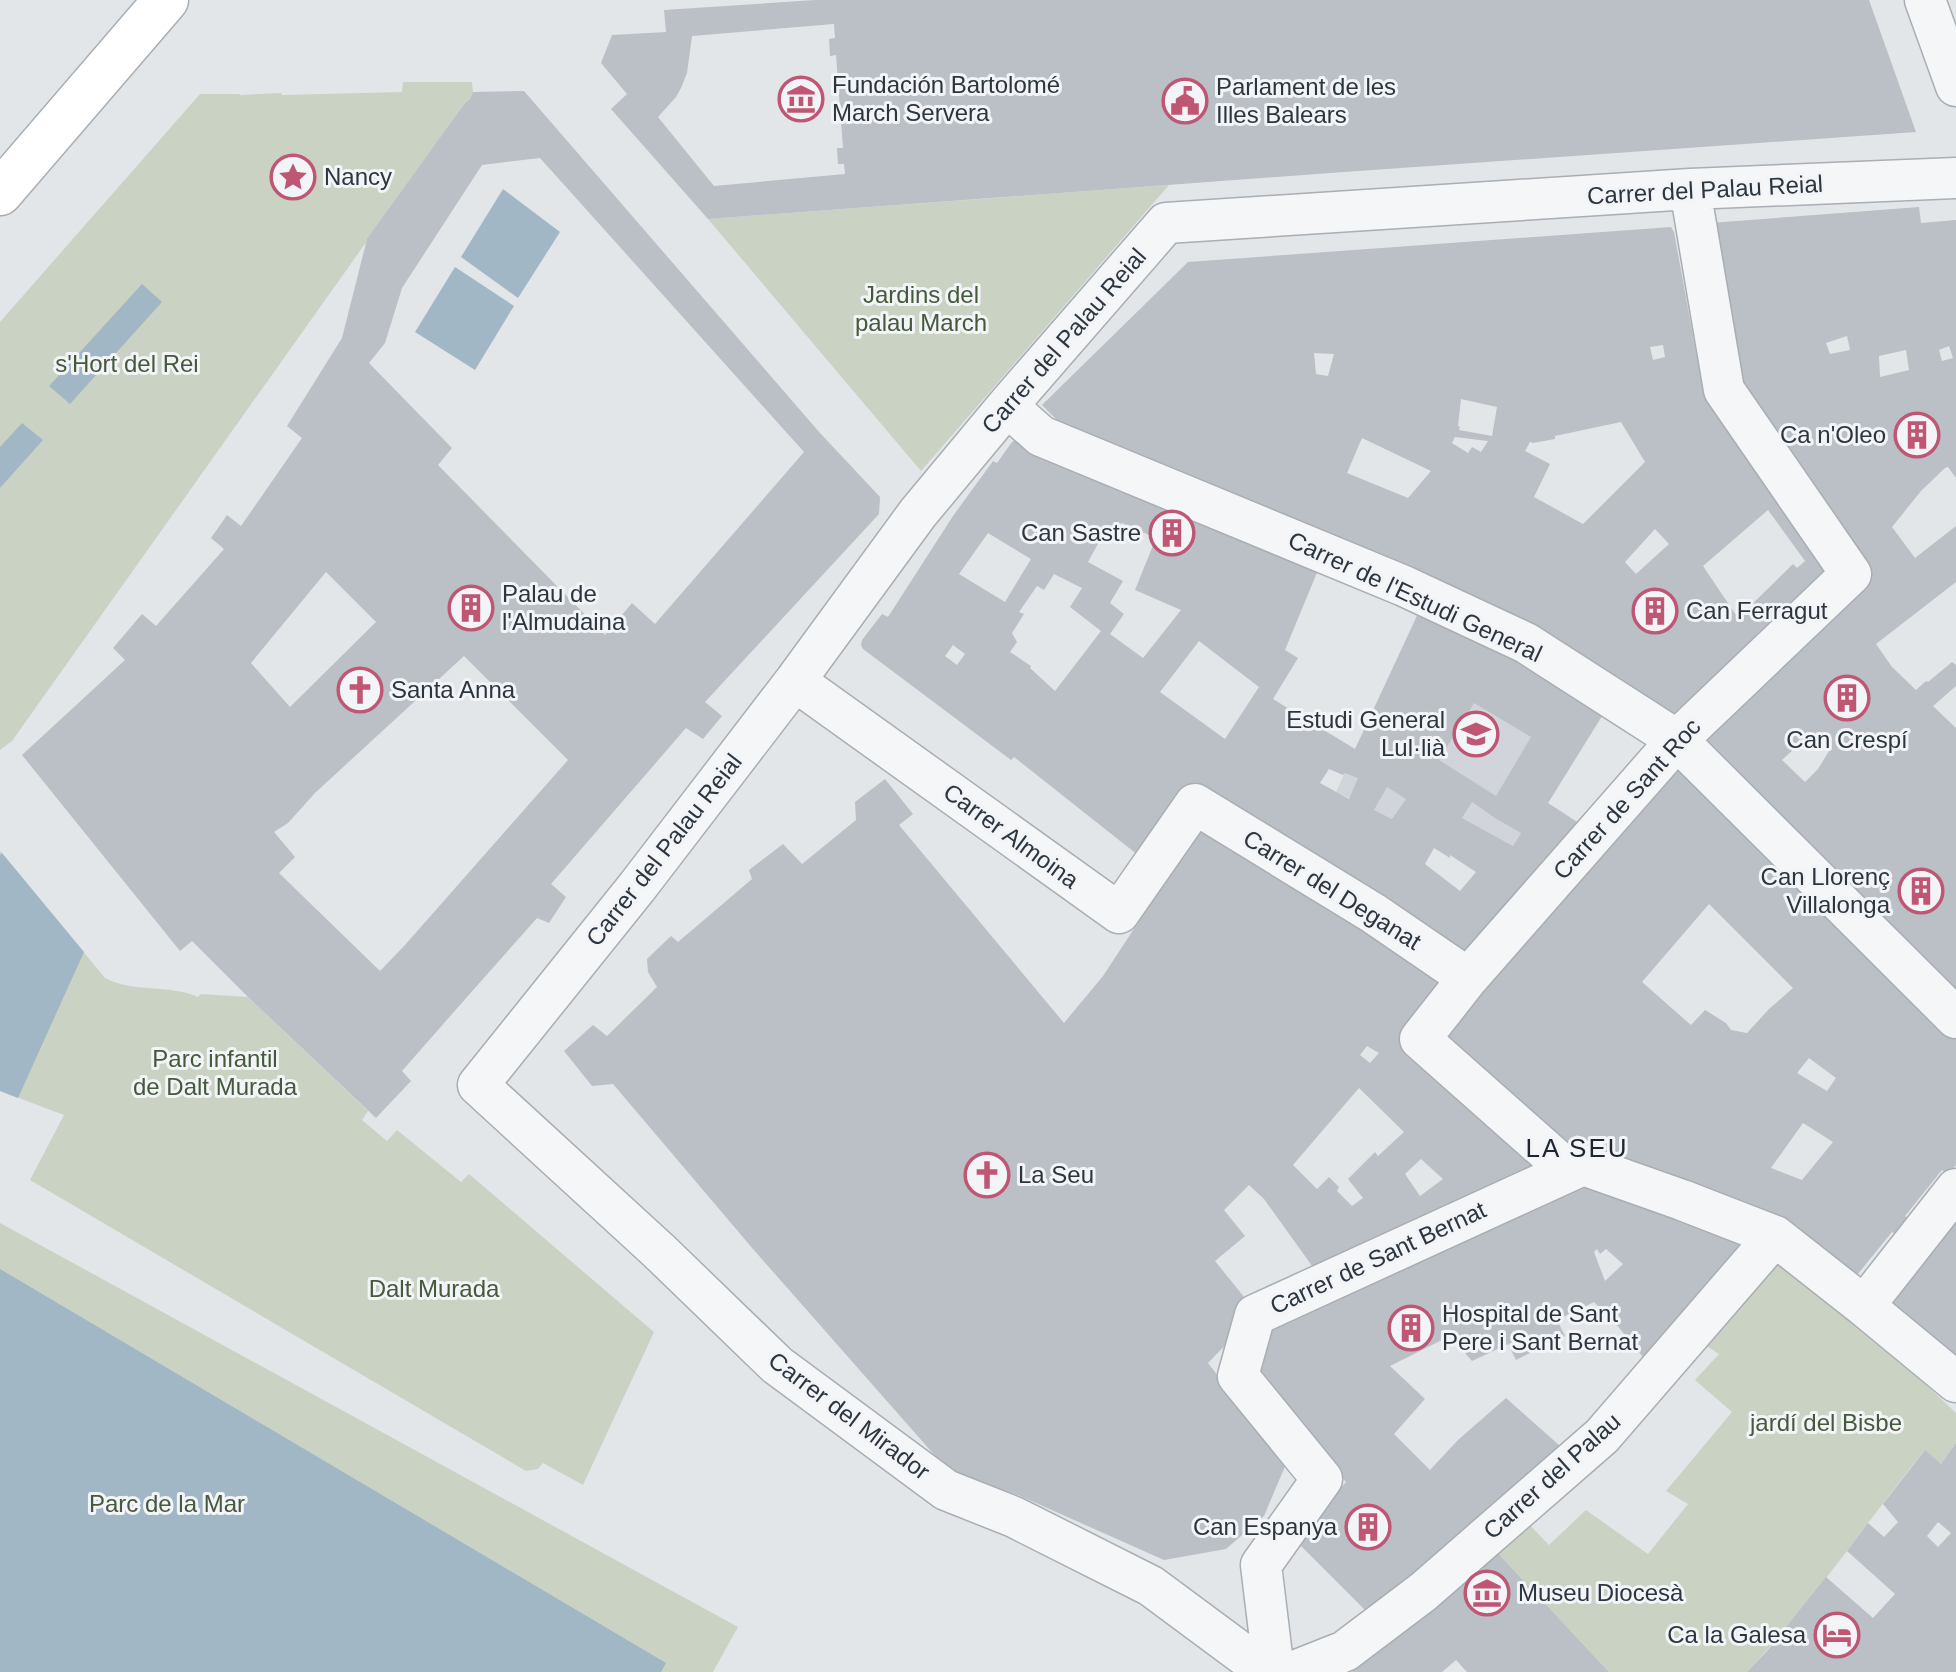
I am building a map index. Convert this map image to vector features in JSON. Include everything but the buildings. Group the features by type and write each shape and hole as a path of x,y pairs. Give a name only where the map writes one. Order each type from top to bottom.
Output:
{"street":[{"path":"0,193 166,0"},
{"path":"1925,0 1956,86"},
{"name":"Carrer del Palau Reial","path":"478,1085 637,887 795,681 918,513 1166,223 1690,189 1956,178"},
{"name":"Carrer de Sant Roc","path":"1569,1171 1420,1039 1468,978 1677,740 1851,574 1724,390 1690,189"},
{"name":"Carrer de l'Estudi General","path":"1007,406 1041,436 1404,586 1526,643 1677,740 1956,1018"},
{"name":"Carrer Almoina","path":"795,681 1119,913 1195,804"},
{"name":"Carrer del Deganat","path":"1195,804 1373,913 1468,978"},
{"name":"Carrer del Mirador","path":"478,1085 659,1251 777,1365 801,1383 946,1490 1014,1517 1151,1586 1259,1666 1273,1672"},
{"path":"1569,1171 1583,1165 1775,1236 1956,1382"},
{"name":"Carrer de Sant Bernat","path":"1273,1672 1261,1565 1322,1479 1238,1376 1255,1315 1569,1171"},
{"path":"1864,1306 1956,1189"},
{"name":"Carrer del Palau","path":"1292,1672 1345,1651 1423,1592 1602,1436 1775,1236"}],"shaded area":[{"name":"Estudi General Lul·lià","path":"1422,605 1607,708 1548,803 1513,846 1456,815 1392,819 1336,792"}],"green space":[{"name":"s'Hort del Rei","path":"403,82 472,82 473,92 12,741 0,750 0,322 200,94 402,92"},
{"name":"Jardins del palau March","path":"1169,185 921,471 708,219"},
{"name":"Dalt Murada","path":"0,851 105,978 116,983 198,997 201,994 248,997 368,1111 362,1120 387,1141 397,1130 461,1182 469,1174 654,1332 583,1485 543,1463 538,1469 526,1471 30,1180 64,1115 0,1091"},
{"name":"Parc de la Mar","path":"0,1223 738,1627 713,1672 0,1672"},
{"name":"jardí del Bisbe","path":"1777,1260 1855,1318 1956,1413 1956,1443 1941,1464 1924,1451 1816,1591 1747,1672 1609,1672 1494,1549 1526,1521 1549,1545 1586,1510 1648,1554 1688,1504 1666,1491 1732,1412 1695,1380 1719,1354 1696,1339"}],"water":[{"path":"503,189 560,232 518,298 461,257"},
{"path":"455,267 514,306 475,370 415,332"},
{"path":"142,284 162,302 70,404 49,386"},
{"path":"22,423 43,440 0,488 0,447"},
{"path":"2,853 84,952 18,1098 0,1091"},
{"name":"Parc de la Mar","path":"0,1269 666,1663 661,1672 0,1672"}],"place":[{"name":"Fundación Bartolomé March Servera","path":"801,99"},
{"name":"Parlament de les Illes Balears","path":"1185,101"},
{"name":"Nancy","path":"293,177"},
{"name":"Ca n'Oleo","path":"1917,435"},
{"name":"Can Sastre","path":"1172,533"},
{"name":"Palau de l'Almudaina","path":"471,608"},
{"name":"Can Ferragut","path":"1655,611"},
{"name":"Santa Anna","path":"360,690"},
{"name":"Can Crespí","path":"1847,698"},
{"name":"Estudi General Lul·lià","path":"1476,734"},
{"name":"Can Llorenç Villalonga","path":"1921,891"},
{"name":"La Seu","path":"987,1175"},
{"name":"Hospital de Sant Pere i Sant Bernat","path":"1411,1328"},
{"name":"Can Espanya","path":"1368,1527"},
{"name":"Museu Diocesà","path":"1487,1593"},
{"name":"Ca la Galesa","path":"1837,1635"}],"district":[{"name":"LA SEU","path":"1577,1148"}],"park label":[{"name":"Parc infantil de Dalt Murada","path":"215,1073"}]}
